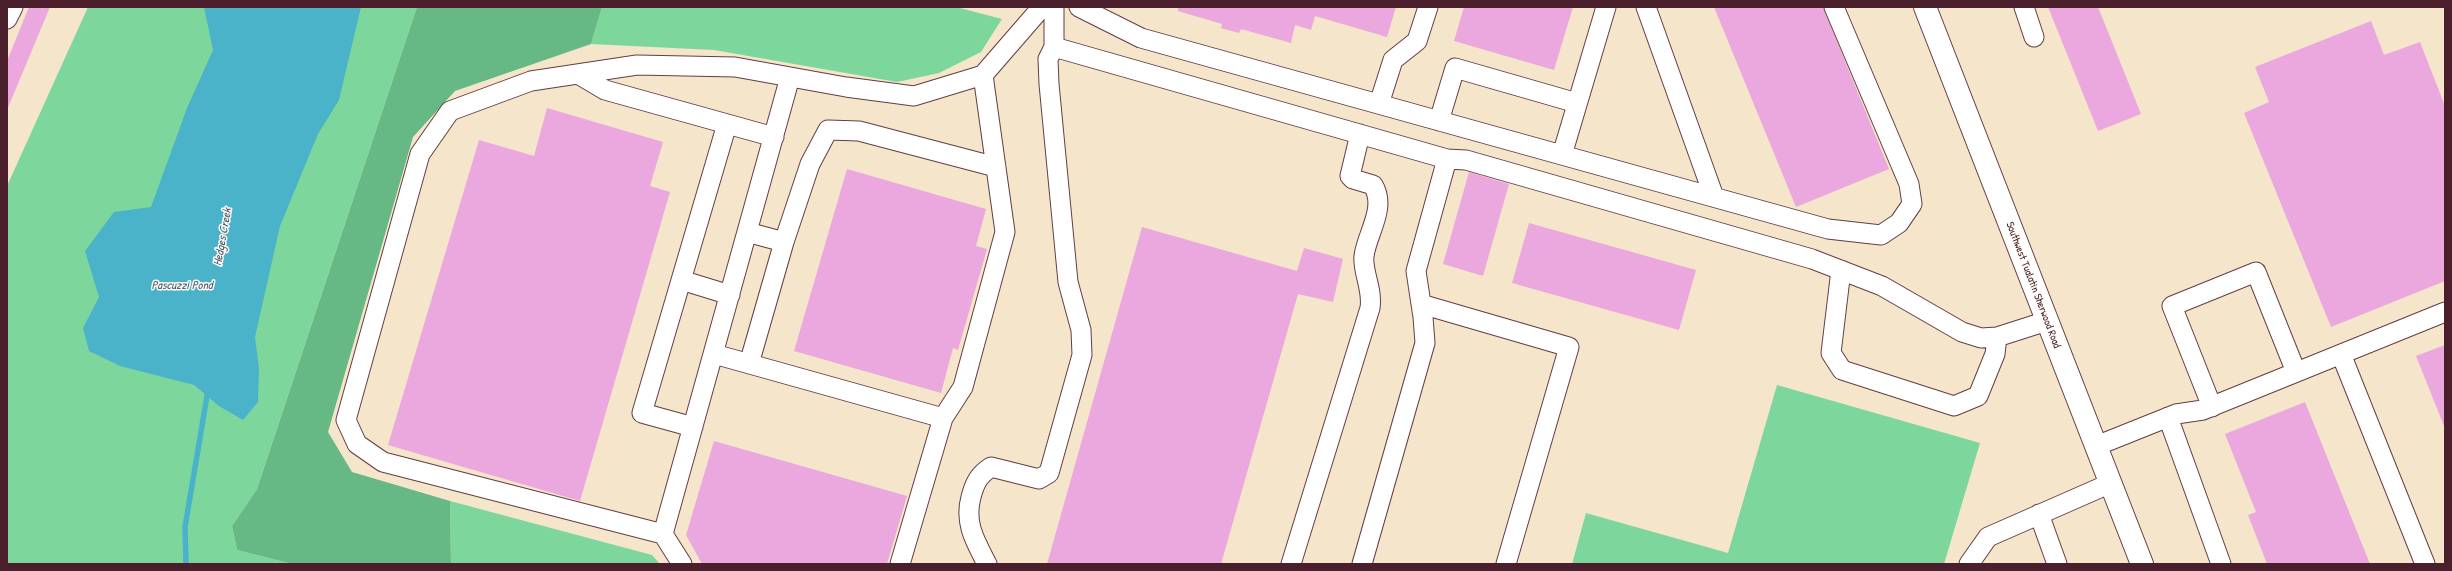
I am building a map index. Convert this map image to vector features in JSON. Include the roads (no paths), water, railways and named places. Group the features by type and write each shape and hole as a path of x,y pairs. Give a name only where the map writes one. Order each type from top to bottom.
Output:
{"highway":[{"name":"Southwest Tualatin Sherwood Road","path":"1924,7 2142,564"}],"lane":[{"path":"7,19 13,7"},
{"path":"682,564 663,534 383,462 357,444 346,420 420,154 450,111 531,81 637,64 735,67 846,87 914,96 983,74 1042,7"},
{"path":"987,564 969,529 968,508 976,480 991,466 1039,480 1049,473 1082,355 1081,330 1068,282 1049,84 1048,60 1054,47 1054,7"},
{"path":"1079,7 1141,38 1828,229 1881,235 1899,223 1912,204 1909,184 1834,7"},
{"path":"1379,104 1393,60 1418,41 1428,7"},
{"path":"1562,155 1606,7"},
{"path":"1646,7 1714,197"},
{"path":"2024,7 2034,37"},
{"path":"1054,47 1447,159 1466,160 1804,257 1882,286 1962,332 1981,338 1997,337 2048,321"},
{"path":"1439,121 1455,68 1577,103"},
{"path":"578,74 605,90 774,137"},
{"path":"900,564 943,418 963,387 1005,232 983,74"},
{"path":"663,534 790,77"},
{"path":"693,427 642,413 727,124"},
{"path":"749,364 784,242 810,164 828,130 859,131 996,167"},
{"path":"1291,564 1370,308 1370,287 1364,258 1379,202 1373,185 1353,179 1350,176 1360,134"},
{"path":"1362,564 1425,343 1416,272 1447,159"},
{"path":"747,232 784,242"},
{"path":"1842,270 1831,353 1842,370 1954,406 1978,396 1995,354 1997,337"},
{"path":"2212,406 2172,306 2179,303 2256,272 2296,372"},
{"path":"681,280 730,295"},
{"path":"1421,304 1569,347 1506,564"},
{"path":"2096,446 2168,417 2212,406 2445,312"},
{"path":"714,354 943,418"},
{"path":"2341,354 2425,564"},
{"path":"2168,417 2221,564"},
{"path":"1969,564 1988,537 2111,483"},
{"path":"2039,514 2057,564"}],"water":[{"name":"Pascuzzi Pond","path":"204,7 361,7 339,100 318,134 280,226 255,337 259,369 258,402 243,420 219,406 194,385 120,366 89,351 83,328 99,297 85,251 114,212 151,207 187,108 213,50"}],"waterway":[{"name":"Hedges Creek","path":"186,564 185,527 208,390"}]}
